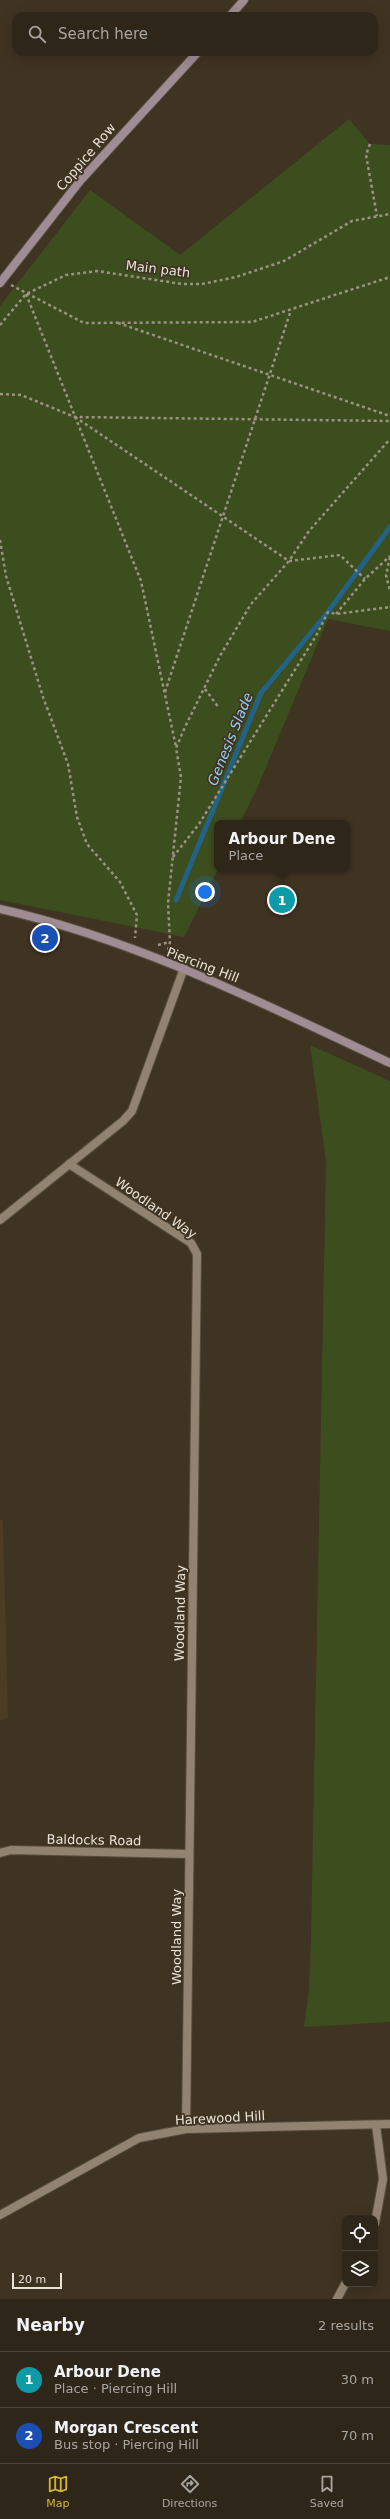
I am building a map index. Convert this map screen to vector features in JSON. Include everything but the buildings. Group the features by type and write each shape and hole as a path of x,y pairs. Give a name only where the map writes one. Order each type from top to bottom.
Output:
{"street":[{"path":"234,12 244,0"},
{"name":"Coppice Row","path":"0,283 80,181 194,56"},
{"name":"Piercing Hill","path":"0,909 95,937 163,962 184,968 239,991 390,1063"},
{"path":"0,1220 123,1121 132,1111 184,968"},
{"name":"Woodland Way","path":"69,1164 191,1243 197,1254 188,1854 186,2129"},
{"name":"Baldocks Road","path":"0,1853 11,1850 188,1854"},
{"name":"Harewood Hill","path":"0,2215 139,2138 186,2129 390,2124"},
{"path":"376,2125 383,2179 376,2215"},
{"path":"337,2299 343,2287"}],"path":[{"path":"370,144 366,155 377,216"},
{"name":"Main path","path":"0,325 26,294 66,276 97,271 182,284 202,284 236,277 284,261 352,221 390,214"},
{"path":"26,294 84,322 252,322 390,277"},
{"path":"26,294 141,581 176,748 180,777 168,903 170,942 163,962"},
{"path":"164,693 291,310"},
{"path":"116,323 390,416"},
{"path":"0,394 21,395 75,417 289,561 340,555 365,579"},
{"path":"75,417 390,421"},
{"path":"176,748 220,656 251,604 289,561 309,531 390,439"},
{"path":"0,540 6,576 40,690 68,764 78,817 87,844 120,882 137,915 135,944"},
{"path":"336,614 365,579 390,556"},
{"path":"390,556 386,575 390,591"},
{"path":"173,857 199,824 312,643 328,612 336,614 390,607"},
{"path":"205,689 220,708"},
{"path":"157,946 170,942"}],"shaded area":[{"path":"0,1519 3,1521 8,1717 0,1721"}],"green space":[{"path":"349,119 370,144 390,145 390,631 328,619 258,786 241,820 214,820 214,872 216,872 184,937 0,900 0,306 90,190 180,255"},
{"path":"310,1045 390,1081 390,2022 304,2027 309,1988 311,1937 326,1161"}],"waterway":[{"name":"Genesis Slade","path":"176,900 261,693 328,612 390,527"}],"place":[{"name":"Arbour Dene","path":"282,900"},
{"name":"Morgan Crescent","path":"45,938"}]}
